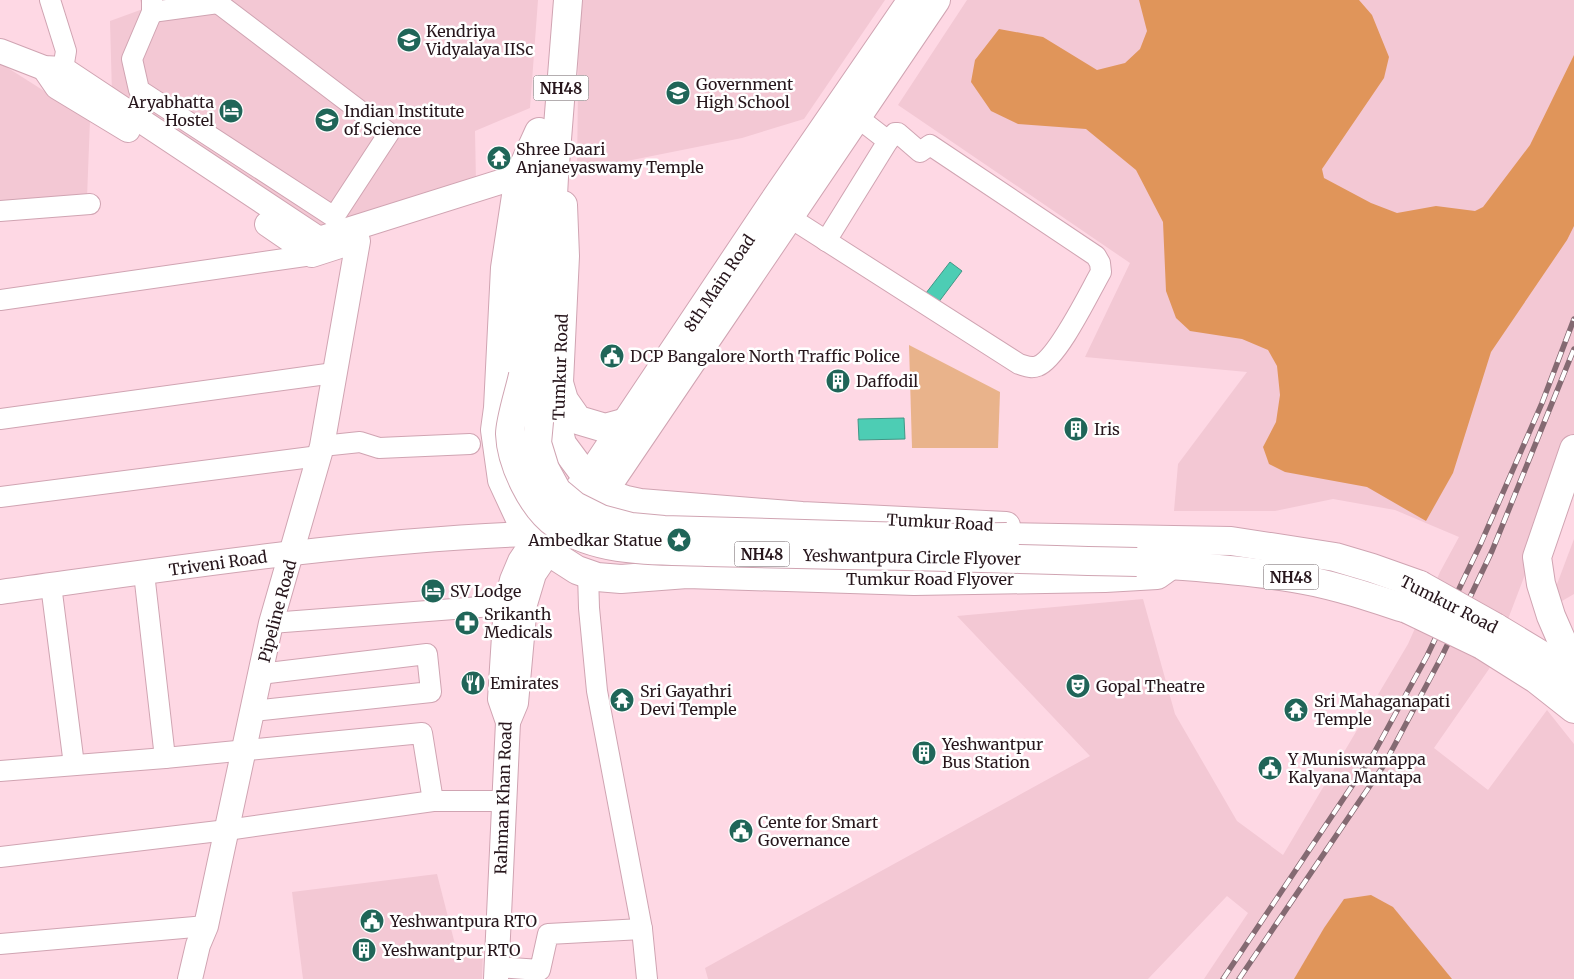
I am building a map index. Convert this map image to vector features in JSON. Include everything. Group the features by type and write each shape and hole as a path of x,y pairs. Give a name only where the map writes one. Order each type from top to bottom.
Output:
{"main road":[{"name":"NH48","path":"538,132 550,0"},
{"name":"Yeshwantpura Circle Flyover","path":"568,0 554,177 545,386 537,443 545,469 557,491 575,506 601,519 631,527 664,530 1037,539"},
{"name":"8th Main Road","path":"532,547 595,486 751,254 912,0"},
{"name":"8th Main Road","path":"595,486 627,422 751,254 789,217 936,0"},
{"path":"538,132 518,184 505,268 498,408 495,430 502,480 532,547 577,570 588,573"},
{"name":"Yeshwantpura Circle Flyover","path":"538,132 545,386 510,432 513,456 522,480 537,504 555,524 589,541 608,546 640,550 1137,562 1171,565"},
{"path":"498,408 545,386 564,400 578,420 605,428 627,422"},
{"name":"Tumkur Road","path":"545,386 562,444 595,486 626,500 640,503 802,516 1021,527 1037,539 1231,541 1335,557 1420,585 1489,636 1574,709"},
{"path":"1574,449 1537,557 1541,584 1551,616 1574,669"},
{"path":"1541,584 1558,531 1574,490"},
{"name":"Tumkur Road","path":"1171,565 1257,572 1340,588 1489,636 1548,659 1574,680"},
{"name":"Tumkur Road Flyover","path":"588,573 621,579 687,574 914,581 1105,578 1157,575 1171,565"}],"street":[{"path":"50,0 66,51 55,75"},
{"path":"218,2 389,133 334,217 139,90 132,59 152,6 218,2"},
{"path":"0,51 55,75 147,142 315,247 518,184"},
{"path":"857,116 888,141"},
{"path":"789,217 826,241 1019,364 1029,368 1038,366 1047,360 1060,343 1101,272 1100,263 1096,256 930,145 920,152 898,133 895,133 888,141 826,241"},
{"path":"0,300 358,241 518,184"},
{"path":"0,211 90,204"},
{"name":"Pipeline Road","path":"190,979 198,945 206,926 271,623 321,451 358,241"},
{"path":"0,419 334,373"},
{"path":"0,497 321,451 360,442 379,448 470,444"},
{"name":"Triveni Road","path":"0,592 292,553 457,537 532,547"},
{"path":"508,722 516,703 525,604 534,574 532,547"},
{"name":"Rahman Khan Road","path":"496,973 508,722 500,699 506,605 512,580 532,547"},
{"path":"144,573 165,758"},
{"path":"588,573 589,608 597,691 642,929 647,979"},
{"path":"51,585 74,765"},
{"path":"271,623 506,605"},
{"path":"253,711 431,692 427,654 260,674"},
{"path":"0,771 165,758 422,733 433,801"},
{"path":"0,857 227,830 433,801 504,800"},
{"path":"0,944 206,926"},
{"path":"496,973 540,970 548,934 642,929"}],"shaded area":[{"name":"Indian Institute of Science","path":"140,0 538,0 530,108 475,131 476,183 323,232 112,94 110,21 143,9"},
{"path":"579,0 885,0 804,119 742,138 577,171"},
{"path":"967,0 1574,0 1574,446 1489,669 1434,748 1488,790 1547,710 1574,744 1574,979 1204,979 1248,913 1227,896 1148,979 708,979 705,968 1090,756 957,616 1143,599 1175,714 1237,821 1283,855 1408,644 1440,572 1459,537 1395,510 1333,499 1275,511 1174,511 1178,464 1247,372 1085,357 1130,263 898,105"},
{"path":"1139,0 1359,0 1372,15 1389,57 1384,78 1322,169 1324,178 1371,203 1397,213 1436,206 1475,211 1483,207 1530,145 1574,55 1574,226 1567,240 1491,352 1453,473 1426,521 1367,487 1285,472 1269,464 1263,447 1276,422 1280,395 1277,366 1268,350 1242,339 1190,331 1176,318 1166,291 1163,222 1136,170 1086,129 1018,124 991,111 971,82 975,60 999,29 1043,37 1097,70 1125,63 1140,49 1147,31"},
{"path":"0,63 90,120 87,198 0,203"},
{"path":"950,262 962,271 938,303 926,293"},
{"path":"909,345 1000,392 998,448 912,448"},
{"path":"904,418 905,439 859,440 858,419"},
{"path":"1574,539 1574,594 1562,601 1554,592"},
{"name":"Yeshwantpura RTO","path":"437,874 458,956 483,951 482,979 303,979 292,892"},
{"path":"1371,895 1393,907 1452,979 1294,979 1324,928 1344,899"}],"railway":[{"path":"1223,979 1374,753 1427,656 1481,543 1542,403 1574,319"},
{"path":"1239,979 1384,765 1442,656 1492,551 1574,349"}],"place":[{"name":"Kendriya Vidyalaya IISc","path":"409,40"},
{"name":"Government High School","path":"678,93"},
{"name":"Aryabhatta Hostel","path":"231,111"},
{"name":"Indian Institute of Science","path":"327,120"},
{"name":"Shree Daari Anjaneyaswamy Temple","path":"499,158"},
{"name":"DCP Bangalore North Traffic Police","path":"612,356"},
{"name":"Daffodil","path":"838,381"},
{"name":"Iris","path":"1076,429"},
{"name":"Ambedkar Statue","path":"679,540"},
{"name":"SV Lodge","path":"433,591"},
{"name":"Srikanth Medicals","path":"467,623"},
{"name":"Emirates","path":"473,683"},
{"name":"Gopal Theatre","path":"1078,686"},
{"name":"Sri Gayathri Devi Temple","path":"622,700"},
{"name":"Sri Mahaganapati Temple","path":"1296,710"},
{"name":"Yeshwantpur Bus Station","path":"924,753"},
{"name":"Y Muniswamappa Kalyana Mantapa","path":"1270,768"},
{"name":"Cente for Smart Governance","path":"741,831"},
{"name":"Yeshwantpura RTO","path":"372,921"},
{"name":"Yeshwantpur RTO","path":"364,950"}]}
